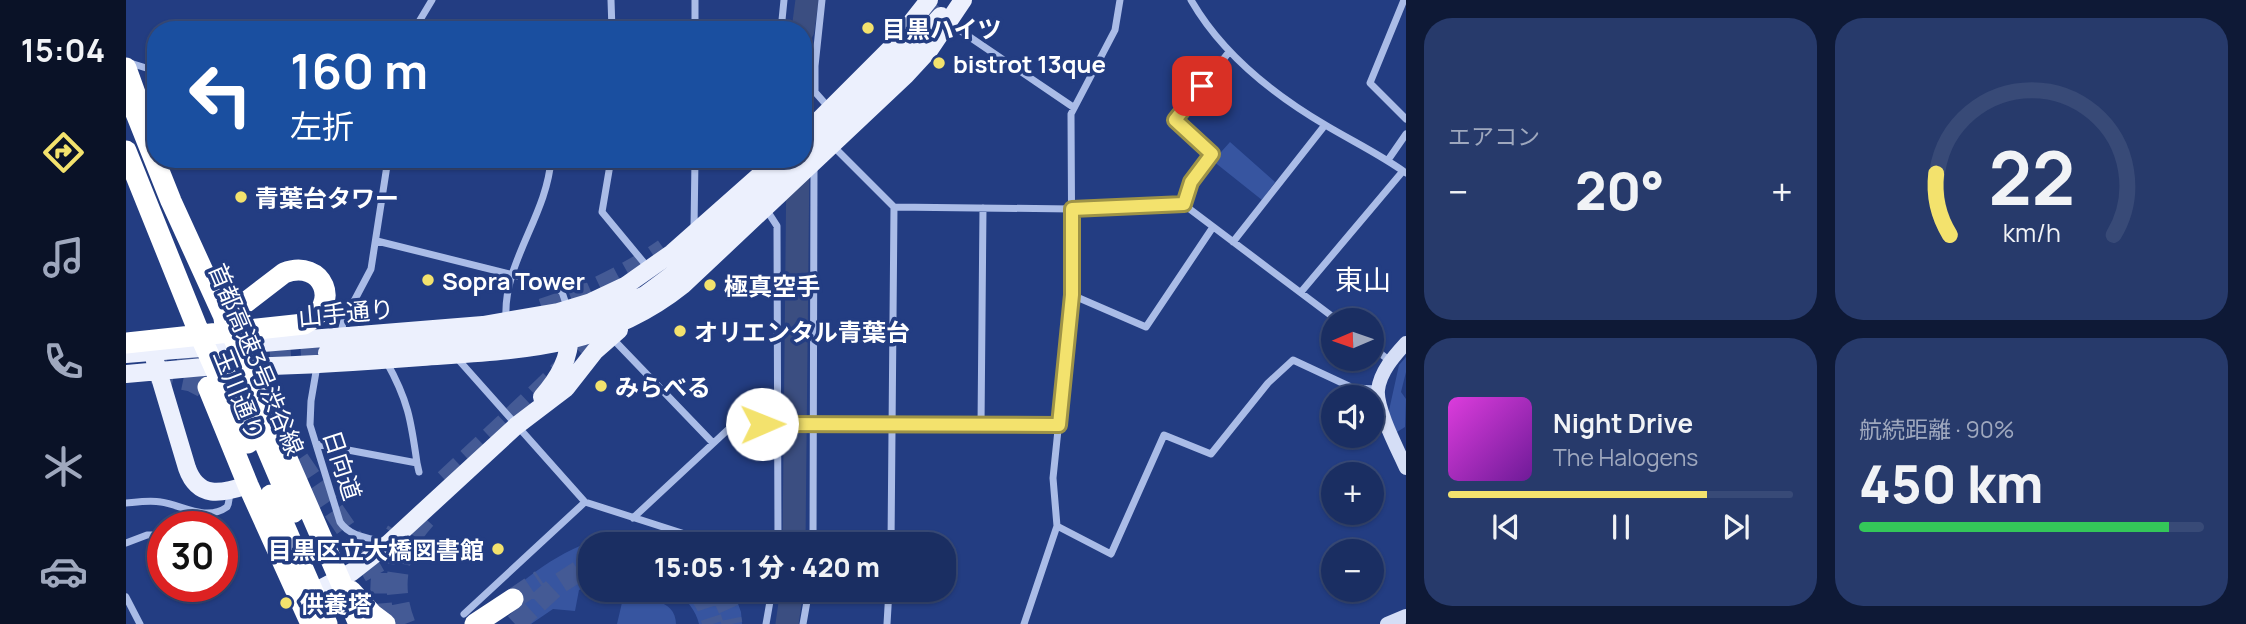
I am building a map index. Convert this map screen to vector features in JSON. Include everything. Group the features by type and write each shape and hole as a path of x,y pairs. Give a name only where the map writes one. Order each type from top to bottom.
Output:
{"highway":[{"path":"126,68 147,130"},
{"name":"玉川通り","path":"130,110 147,146"},
{"name":"首都高速3号渋谷線","path":"130,110 147,154"},
{"name":"首都高速3号渋谷線","path":"126,151 135,189 327,624"},
{"name":"首都高速3号渋谷線","path":"153,168 263,443 344,624"},
{"name":"玉川通り","path":"157,168 359,624"},
{"path":"135,189 229,426 313,624"},
{"name":"玉川通り","path":"135,189 182,325 212,398 239,487 313,624"},
{"path":"126,343 304,324 318,315 325,303 325,295 319,280 308,271 294,269 284,273 223,319"},
{"path":"205,303 232,346 343,579 365,608 385,624"},
{"path":"470,619 519,601"},
{"path":"495,624 519,601"},
{"path":"505,624 519,601"}],"main road":[{"path":"812,158 832,146 919,62 945,19 952,0"},
{"path":"812,129 837,114 945,19 962,0"},
{"path":"812,153 837,114 891,48 924,2"},
{"name":"山手通り","path":"126,354 506,322 568,309 613,292 650,270 767,168"},
{"path":"315,360 535,334 564,329 606,315 645,295 669,278 799,168"},
{"path":"300,600 352,572 388,543 516,426 566,388 611,336 683,285 770,204 801,168"},
{"path":"568,309 588,336 586,362"},
{"path":"516,426 555,383 564,364 570,341 568,309"},
{"path":"315,360 385,360 528,348 588,336 648,310"},
{"path":"153,352 193,482 205,491 239,487"},
{"name":"山手通り","path":"126,374 315,360"}],"street":[{"path":"419,21 432,0"},
{"path":"611,0 612,21"},
{"path":"695,0 695,21"},
{"path":"782,21 784,0"},
{"path":"822,0 815,92 837,114"},
{"path":"1024,624 1056,526 1053,478 1072,295 1071,114 1115,30 1121,0"},
{"path":"1191,0 1206,25 1229,52 1293,104 1404,172 1301,292"},
{"path":"1404,0 1370,83 1406,119"},
{"path":"891,48 922,18 928,16 945,19 1073,107"},
{"path":"1184,204 1191,182 1212,154 1175,120 1229,52"},
{"path":"126,62 147,68"},
{"path":"1233,242 1325,125"},
{"path":"1388,160 1406,134"},
{"path":"832,146 894,207 1072,209 1184,204 1322,308"},
{"path":"340,337 347,315 371,269 387,168"},
{"path":"506,322 505,304 512,274 545,196 550,168"},
{"path":"609,168 602,212 650,270"},
{"path":"694,233 695,168"},
{"path":"807,168 813,532"},
{"path":"770,204 777,226 778,532"},
{"path":"891,532 894,207"},
{"path":"981,425 983,208"},
{"path":"1072,295 1146,327 1213,227"},
{"path":"377,241 559,288 568,309"},
{"path":"611,336 713,443"},
{"path":"1379,385 1390,361 1406,343"},
{"path":"454,355 585,502 678,532"},
{"path":"1384,356 1390,361"},
{"name":"日向道","path":"315,360 310,425 341,522 345,530 388,543"},
{"path":"385,360 401,388 410,414 419,472"},
{"path":"1056,526 1111,554 1164,435 1211,454 1268,383 1293,360 1347,385"},
{"path":"1384,417 1406,468"},
{"path":"633,518 734,424 1059,425"},
{"path":"316,444 417,463"},
{"path":"126,503 162,502 192,511 216,512 227,507 228,497 239,487"},
{"path":"470,619 585,502"},
{"path":"126,542 147,535"},
{"path":"126,597 140,624"},
{"path":"766,624 770,602"},
{"path":"803,624 807,602"},
{"path":"887,624 888,602"},
{"path":"1387,624 1406,616"}],"shaded area":[{"path":"1230,142 1275,182 1262,200 1213,161"},
{"path":"1406,357 1406,372 1401,392 1406,399 1405,427 1397,432 1388,415 1399,365"},
{"path":"578,547 578,595 575,611 553,609 531,624 505,596"},
{"path":"622,602 660,602 671,609 676,624 617,624"},
{"path":"688,602 737,602 742,624 699,624"}],"waterway":[{"path":"804,21 807,0"},
{"path":"794,532 798,168"},
{"path":"787,624 790,602"}],"tunnel":[{"path":"904,45 940,0"},
{"path":"542,309 605,284 664,249"},
{"path":"445,480 606,325"},
{"path":"146,360 347,347"},
{"path":"153,373 191,381 224,398"},
{"path":"281,434 358,546 375,576"},
{"path":"405,624 397,592 400,564 411,537 432,512"},
{"path":"385,624 381,601 382,577 387,553 397,531"},
{"path":"515,624 557,585 578,572"},
{"path":"513,599 541,580"},
{"path":"704,602 713,624"},
{"path":"725,602 732,624"}],"place":[{"name":"目黒ハイツ","path":"868,28"},
{"name":"bistrot 13que","path":"939,63"},
{"name":"青葉台タワー","path":"241,197"},
{"name":"Sopra Tower","path":"428,280"},
{"name":"極真空手","path":"710,285"},
{"name":"オリエンタル青葉台","path":"680,331"},
{"name":"みらべる","path":"601,386"},
{"name":"目黒区立大橋図書館","path":"498,549"},
{"name":"供養塔","path":"286,603"}],"district":[{"name":"東山","path":"1363,279"}],"route":[{"path":"762,424 1059,425 1072,295 1072,209 1184,204 1191,182 1212,154 1175,120 1202,86"}]}
